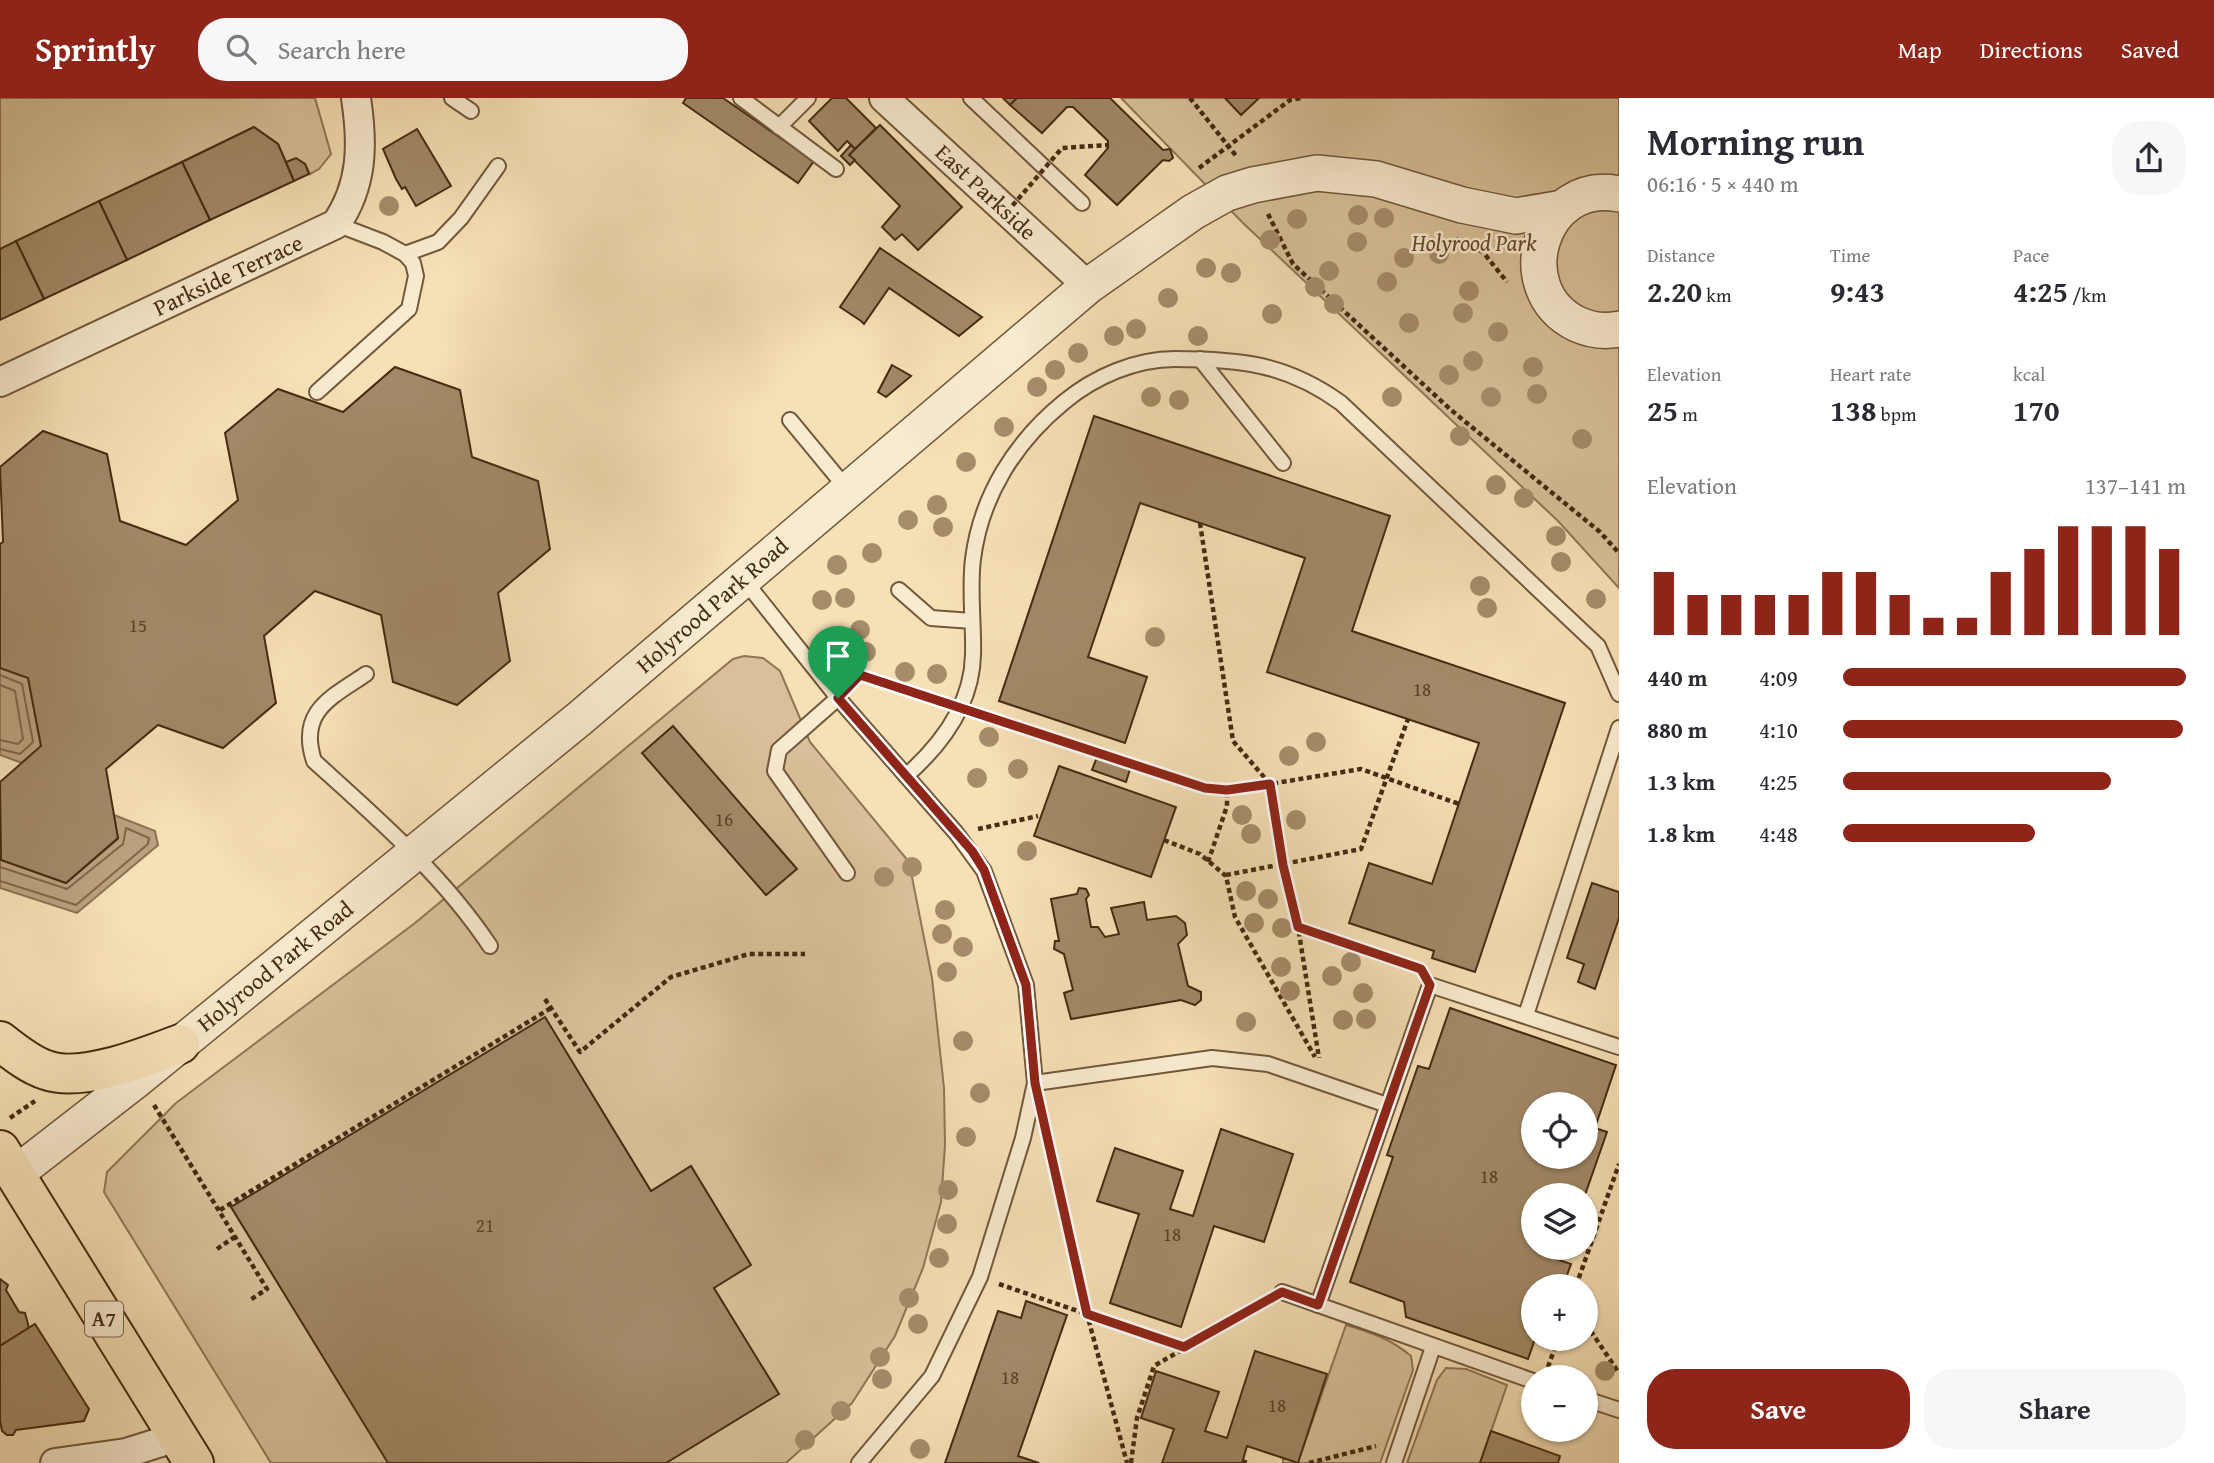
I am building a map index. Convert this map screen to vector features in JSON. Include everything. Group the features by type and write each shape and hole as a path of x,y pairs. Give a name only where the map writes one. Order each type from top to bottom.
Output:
{"main road":[{"path":"0,1041 47,1071 64,1073 123,1066 180,1044"},
{"name":"A7","path":"7,1162 186,1450"}],"street":[{"path":"336,224 352,197 358,176 360,152 356,98"},
{"name":"East Parkside","path":"884,98 1088,286"},
{"name":"Holyrood Park Road","path":"7,1162 135,1081 579,719 1088,286 1193,212 1227,193 1253,185 1301,174 1349,174 1386,181 1456,221"},
{"path":"1525,284 1538,254 1545,228 1563,208 1586,195 1613,188"},
{"path":"1456,221 1516,216 1563,208"},
{"path":"1456,221 1481,216 1516,244 1525,284 1574,322 1600,331 1619,329"},
{"name":"Parkside Terrace","path":"0,382 336,224"},
{"path":"55,1463 126,1453 186,1450"}],"lane":[{"path":"452,98 471,111"},
{"path":"741,98 836,169"},
{"path":"779,127 808,98"},
{"path":"971,98 1082,203"},
{"path":"405,254 438,242 461,219 498,166"},
{"path":"317,392 409,309 416,276 413,263 405,254 336,224"},
{"path":"1200,359 1283,463"},
{"path":"906,776 942,741 959,708 973,662 973,558 983,514 1001,475 1047,416 1097,380 1149,361 1200,359 1246,363 1298,375 1340,403 1598,646 1619,694"},
{"path":"790,420 847,489"},
{"path":"743,579 838,698 957,834 984,870 1026,985 1035,1083 1019,1151 980,1277 932,1376 861,1463"},
{"path":"899,590 931,618 972,621"},
{"path":"366,674 326,701 313,718 309,747 314,761 415,851 474,922 490,946"},
{"path":"838,698 779,750 775,771 847,873"},
{"path":"1526,1015 1619,728"},
{"path":"1318,1305 1430,985 1619,1047"},
{"path":"1035,1083 1212,1058 1268,1064 1387,1105"},
{"path":"1282,1292 1521,1377"},
{"path":"1394,1463 1433,1347"},
{"path":"1598,1403 1619,1410"}],"path":[{"path":"1190,98 1230,145 1293,264 1451,410 1600,532 1619,553"},
{"path":"1007,212 1062,148 1108,145"},
{"path":"1269,216 1279,213"},
{"path":"1456,221 1497,266 1525,284"},
{"path":"1164,841 1200,854 1226,876 1235,918 1318,1065 1320,1050 1298,927 1283,865 1270,784 1233,741 1200,523"},
{"path":"838,698 860,675 1205,788 1227,790 1361,769 1459,804"},
{"path":"1226,876 1362,849 1408,719"},
{"path":"1208,862 1227,806 1227,790"},
{"path":"957,834 1038,816"},
{"path":"1298,927 1421,969 1430,985"},
{"path":"545,999 580,1052 671,977 749,954 805,954"},
{"path":"220,1210 551,1008"},
{"path":"135,1081 162,1115 267,1289 250,1300"},
{"path":"1035,1083 1087,1314 1129,1463"},
{"path":"0,1125 38,1099"},
{"path":"1580,1274 1619,1164"},
{"path":"217,1248 236,1236"},
{"path":"980,1277 1184,1347"},
{"path":"1129,1463 1137,1418 1154,1366 1282,1292"},
{"path":"1598,1342 1619,1373"},
{"path":"1309,1463 1402,1439"},
{"path":"1243,1463 1248,1463"}],"green space":[{"path":"0,98 315,98 331,154 319,169 310,174 305,164 286,162 278,144 254,127 0,249"},
{"name":"Holyrood Park","path":"1121,98 1619,98 1619,588 1558,521 1243,223"},
{"path":"744,656 763,658 780,671 810,742 909,862 932,978 944,1088 945,1145 941,1202 923,1268 895,1336 852,1403 786,1463 271,1463 104,1192 107,1172 176,1103 415,923 733,659"},
{"path":"1346,1325 1380,1337 1411,1356 1413,1370 1380,1463 1283,1463 1283,1458 1298,1462"},
{"path":"1446,1368 1466,1369 1507,1385 1480,1463 1407,1463 1437,1380"}],"water":[{"path":"0,668 28,678 41,746 22,763 0,755"},
{"path":"114,815 155,831 158,845 77,913 0,888 0,853 2,860 66,883 118,839"}],"building":[{"path":"686,98 723,98 814,161 798,183 683,103"},
{"path":"832,98 846,98 876,128 855,149 847,141 838,151 809,121"},
{"path":"1003,98 1017,98 1010,105"},
{"path":"1017,98 1110,98 1163,150 1170,149 1173,158 1169,161 1163,160 1117,205 1085,175 1108,148 1108,141 1073,107 1067,107 1042,133 1010,105"},
{"path":"1225,98 1259,98 1241,115"},
{"path":"880,125 962,207 918,250 902,234 895,240 882,227 900,206 849,155"},
{"path":"254,127 278,144 294,181 210,220 182,162"},
{"path":"417,129 451,186 416,206 405,187 402,189 396,179 383,149"},
{"path":"851,145 855,149 849,155 855,160 850,165 841,156"},
{"path":"296,158 305,164 309,174 294,181 286,162"},
{"path":"182,162 210,220 127,260 99,201"},
{"path":"99,201 127,260 44,299 16,241"},
{"path":"16,241 44,299 0,320 0,249"},
{"path":"880,248 982,317 959,336 889,288 864,324 840,307"},
{"path":"892,365 911,376 886,397 878,392"},
{"path":"395,367 460,390 472,457 538,481 550,549 498,593 510,661 457,705 393,682 381,615 315,591 264,636 276,703 223,748 158,725 106,769 118,838 66,883 1,860 0,782 41,746 28,678 0,668 0,544 3,542 0,467 43,431 107,454 120,521 186,545 238,500 225,433 278,389 343,412"},
{"path":"1094,416 1390,516 1352,631 1565,703 1475,972 1432,958 1434,951 1349,923 1369,863 1432,884 1479,743 1267,672 1305,558 1140,503 1088,657 1147,677 1125,743 999,701"},
{"path":"673,726 797,869 766,895 642,753"},
{"path":"1097,757 1130,769 1126,782 1092,770"},
{"path":"1059,766 1176,807 1151,877 1034,836"},
{"path":"1592,883 1619,892 1619,918 1595,989 1578,982 1584,964 1567,958"},
{"path":"1079,888 1086,889 1089,895 1086,899 1091,927 1098,927 1105,937 1119,934 1111,908 1144,902 1147,920 1176,916 1185,923 1187,935 1178,944 1188,986 1201,992 1201,1000 1195,1005 1181,1000 1071,1019 1064,993 1073,990 1064,954 1054,949 1055,941 1059,941 1051,899 1077,894"},
{"path":"1450,1008 1616,1065 1598,1119 1598,1092 1521,1092 1521,1169 1594,1169 1589,1183 1521,1183 1521,1260 1559,1260 1571,1264 1567,1274 1521,1274 1521,1351 1531,1351 1528,1359 1406,1317 1404,1302 1350,1282 1393,1157 1387,1155 1418,1066 1429,1069"},
{"path":"545,1017 651,1191 691,1166 751,1265 714,1288 779,1394 666,1463 388,1463 231,1207"},
{"path":"1221,1129 1293,1154 1264,1242 1214,1226 1181,1327 1110,1303 1139,1214 1097,1201 1115,1148 1183,1171 1170,1209 1193,1216"},
{"path":"1598,1129 1607,1132 1598,1158"},
{"path":"0,1279 8,1285 6,1290 19,1312 25,1313 29,1328 0,1346"},
{"path":"1026,1301 1067,1315 1018,1456 1039,1463 945,1463 998,1311 1021,1318"},
{"path":"35,1324 89,1409 84,1421 16,1430 13,1435 7,1435 2,1431 0,1421 0,1346"},
{"path":"1255,1351 1327,1374 1298,1463 1247,1446 1242,1463 1162,1463 1174,1429 1141,1418 1156,1371 1219,1392 1205,1431 1227,1438"},
{"path":"1491,1431 1560,1456 1558,1463 1480,1463"}],"route":[{"path":"860,675 1205,788 1227,790 1270,784 1283,865 1298,927 1421,969 1430,985 1318,1305 1282,1292 1184,1347 1087,1314 1035,1083 1026,985 984,870 972,851 838,698 860,675"}]}
